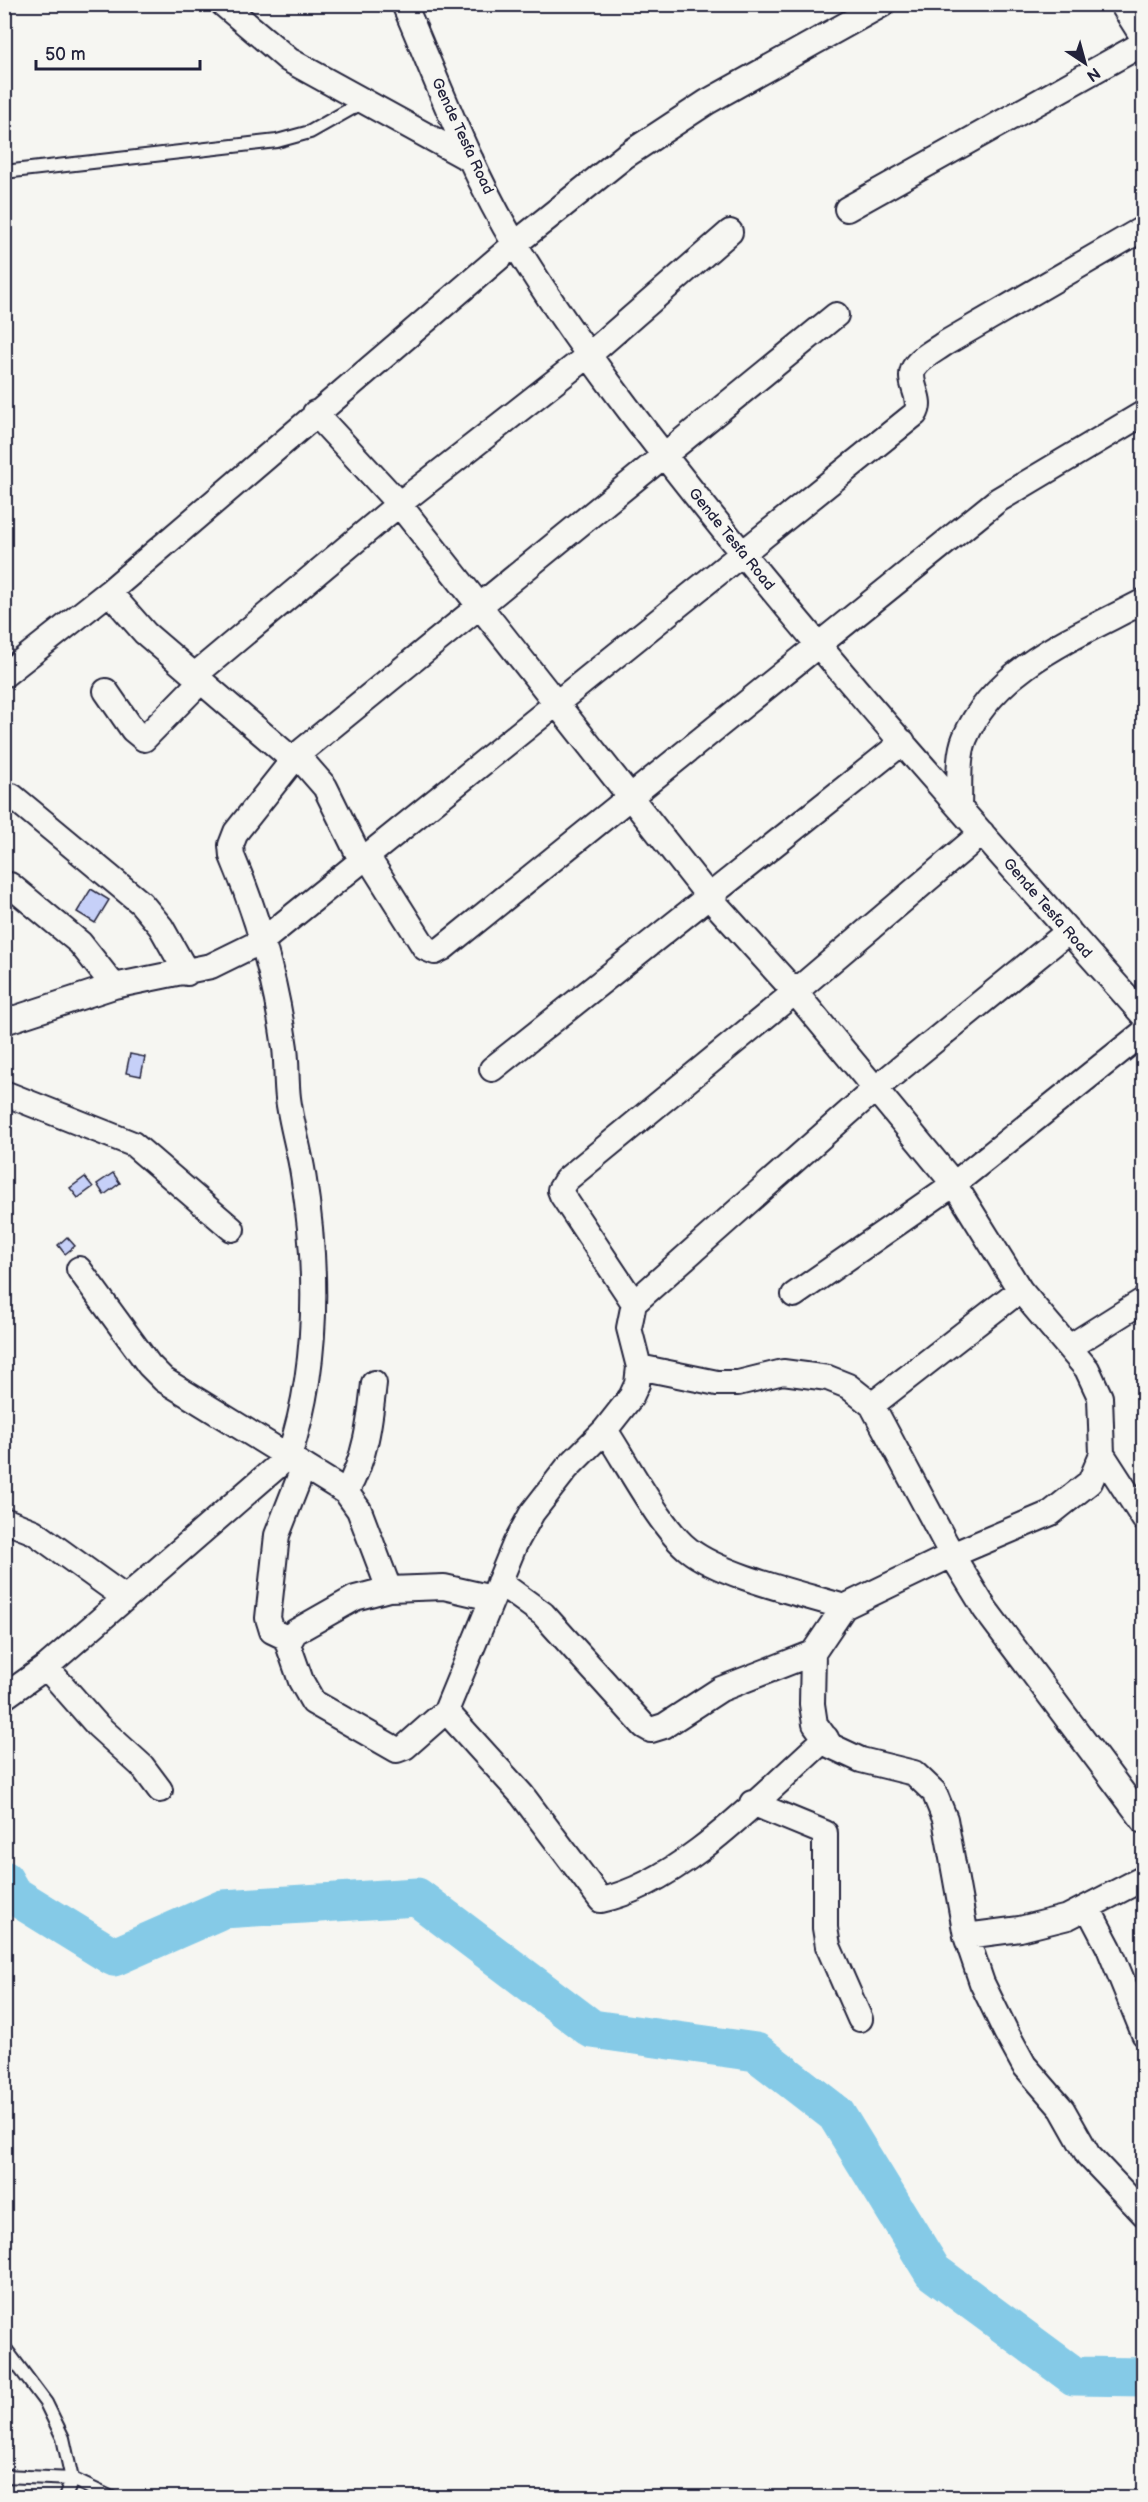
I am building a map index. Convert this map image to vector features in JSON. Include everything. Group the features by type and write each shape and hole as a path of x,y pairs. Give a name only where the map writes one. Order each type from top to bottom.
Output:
{"street":[{"path":"223,4 289,60 471,160"},
{"name":"Gende Tesfa Road","path":"404,4 471,160 515,244 588,355 664,456 818,645 1143,1016"},
{"path":"4,675 109,592 315,413 515,244 625,156 706,102 882,4"},
{"path":"847,209 1143,41 1122,4"},
{"path":"4,1022 114,986 187,973 224,962 262,941 556,701 915,414 919,404 912,378 913,370 920,361 944,344 1143,228"},
{"path":"106,691 133,730 144,739 198,678 399,504 588,355 730,232"},
{"path":"289,1639 272,1631 268,1618 276,1534 296,1461 314,1314 315,1275 303,1173 288,1097 279,1013 262,941 231,845 236,832 295,758 479,605 836,315"},
{"path":"315,413 399,504 710,898 795,992 954,1184 1020,1290 1071,1346 1087,1369 1100,1397 1102,1454 1090,1482 1051,1512 952,1555 844,1607 813,1653 812,1704 815,1724 831,1746 861,1760 914,1773 934,1792 945,1819 966,1936 982,1983 1024,2065 1062,2109 1088,2156 1140,2204"},
{"path":"109,592 145,633 237,715 295,758 325,787 364,858 425,948 435,952 630,798 998,500 1143,413"},
{"path":"959,807 964,739 984,708 1009,678 1055,648 1143,601"},
{"path":"492,1069 710,898 903,742"},
{"path":"12,796 141,903 161,927 187,973"},
{"path":"634,1303 560,1190 566,1180 587,1160 795,992 982,833"},
{"path":"10,885 80,943 114,986"},
{"path":"813,1653 722,1689 664,1725 651,1730 644,1726 543,1614 496,1590 444,1587 389,1589 356,1598 295,1632 288,1644 297,1672 313,1702 397,1750 405,1747 446,1711 496,1590 515,1544 532,1513 567,1468 605,1430 631,1397 637,1384 639,1367 628,1328 634,1303 875,1089 1069,931"},
{"path":"794,1295 954,1184 1143,1032"},
{"path":"4,1093 133,1144 232,1229"},
{"path":"79,1269 149,1365 164,1380 346,1492 360,1510 389,1589"},
{"path":"872,1405 1020,1290"},
{"path":"1071,1346 1143,1300"},
{"path":"639,1367 717,1383 738,1383 783,1372 828,1378 848,1386 872,1405 952,1555 1004,1635 1143,1821"},
{"path":"346,1492 356,1474 369,1433 374,1383"},
{"path":"605,1430 672,1533 688,1550 711,1564 844,1607"},
{"path":"1102,1454 1143,1520"},
{"path":"4,1697 46,1666 124,1597 296,1461"},
{"path":"4,1520 34,1532 124,1597"},
{"path":"46,1666 98,1726 142,1766 160,1790"},
{"path":"446,1711 522,1795 600,1900 639,1888 664,1874 716,1836 825,1738"},
{"path":"752,1803 825,1833 825,1928 828,1946 860,2019"},
{"path":"966,1936 1020,1929 1068,1917 1143,1878"},
{"path":"1088,1908 1109,1948 1143,2034"}],"lane":[{"path":"4,172 277,141 310,132 363,102"},
{"path":"4,2347 46,2403 63,2438 72,2479 65,2498"},
{"path":"4,2476 72,2479 112,2498"}],"building":[{"path":"91,889 109,900 95,923 77,912"},
{"path":"130,1054 145,1057 141,1076 126,1073"},
{"path":"113,1173 120,1183 104,1195 97,1184"},
{"path":"85,1177 93,1187 78,1198 70,1188"},
{"path":"67,1237 75,1246 65,1254 58,1245"}],"waterway":[{"path":"4,1880 12,1894 114,1957 223,1909 417,1897 592,2029 756,2052 836,2114 933,2272 1074,2376 1144,2377"}]}
